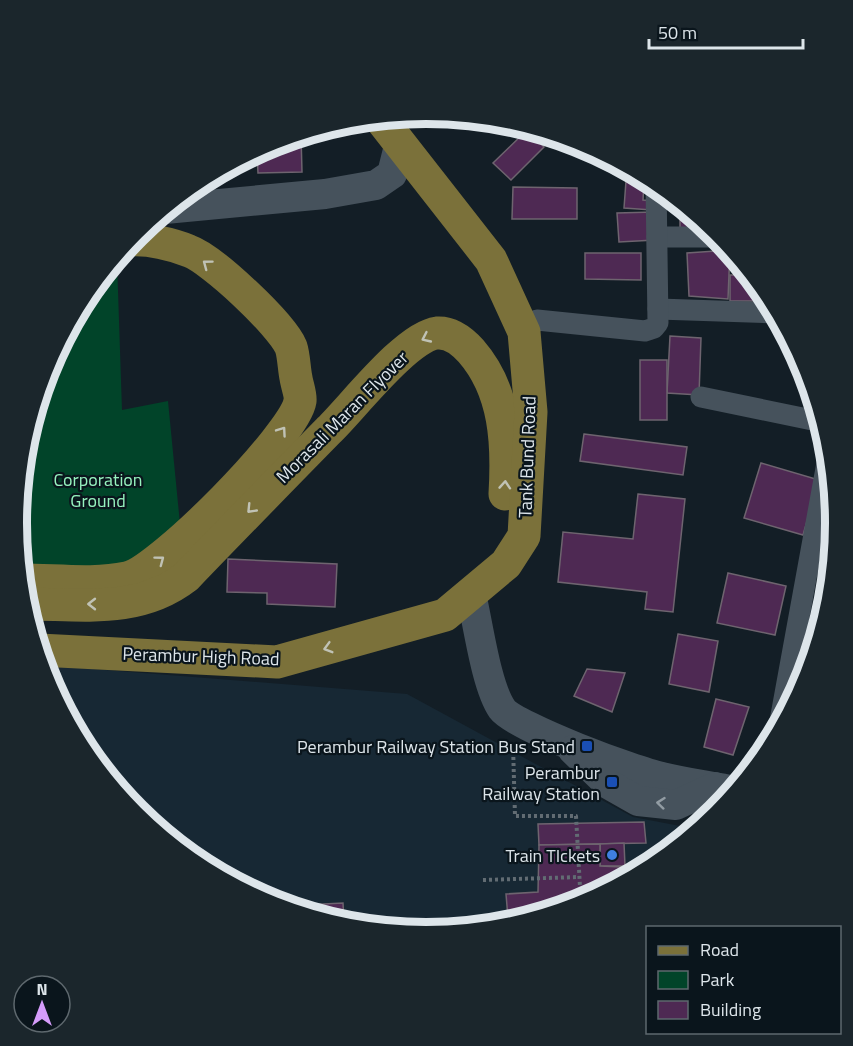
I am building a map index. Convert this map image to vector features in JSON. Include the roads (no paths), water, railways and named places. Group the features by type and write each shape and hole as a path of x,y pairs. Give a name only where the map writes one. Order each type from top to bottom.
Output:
{"main road":[{"path":"181,207 325,194 376,185 392,174 391,130"},
{"name":"Tank Bund Road","path":"391,130 491,261 524,332 531,412 524,536 506,564 466,598"},
{"name":"Morasali Maran Flyover","path":"31,580 118,579 128,578 148,569 168,554 216,507 282,432 300,401 291,346 254,299 191,251 145,240"},
{"name":"Morasali Maran Flyover","path":"36,604 111,604 147,600 167,592 186,577 375,380 420,339 437,333 453,335 465,344 481,362 494,385 503,419 507,460 501,538 506,564"},
{"path":"42,630 274,640 439,596 466,598 494,694 503,710 512,717 563,741 608,784 638,801 676,805 724,789"},
{"name":"Perambur High Road","path":"48,650 277,662 445,615 466,598"}],"street":[{"path":"524,332 537,320 645,331 654,328 658,323 656,197"},
{"path":"657,237 705,237"},
{"path":"658,309 766,313"},
{"path":"701,397 812,420"},
{"path":"783,703 824,484"}],"place":[{"name":"Perambur Railway Station Bus Stand","path":"587,746"},
{"name":"Perambur Railway Station","path":"612,782"},
{"name":"Train TIckets","path":"612,855"}],"park label":[{"name":"Corporation Ground","path":"98,489"}]}
